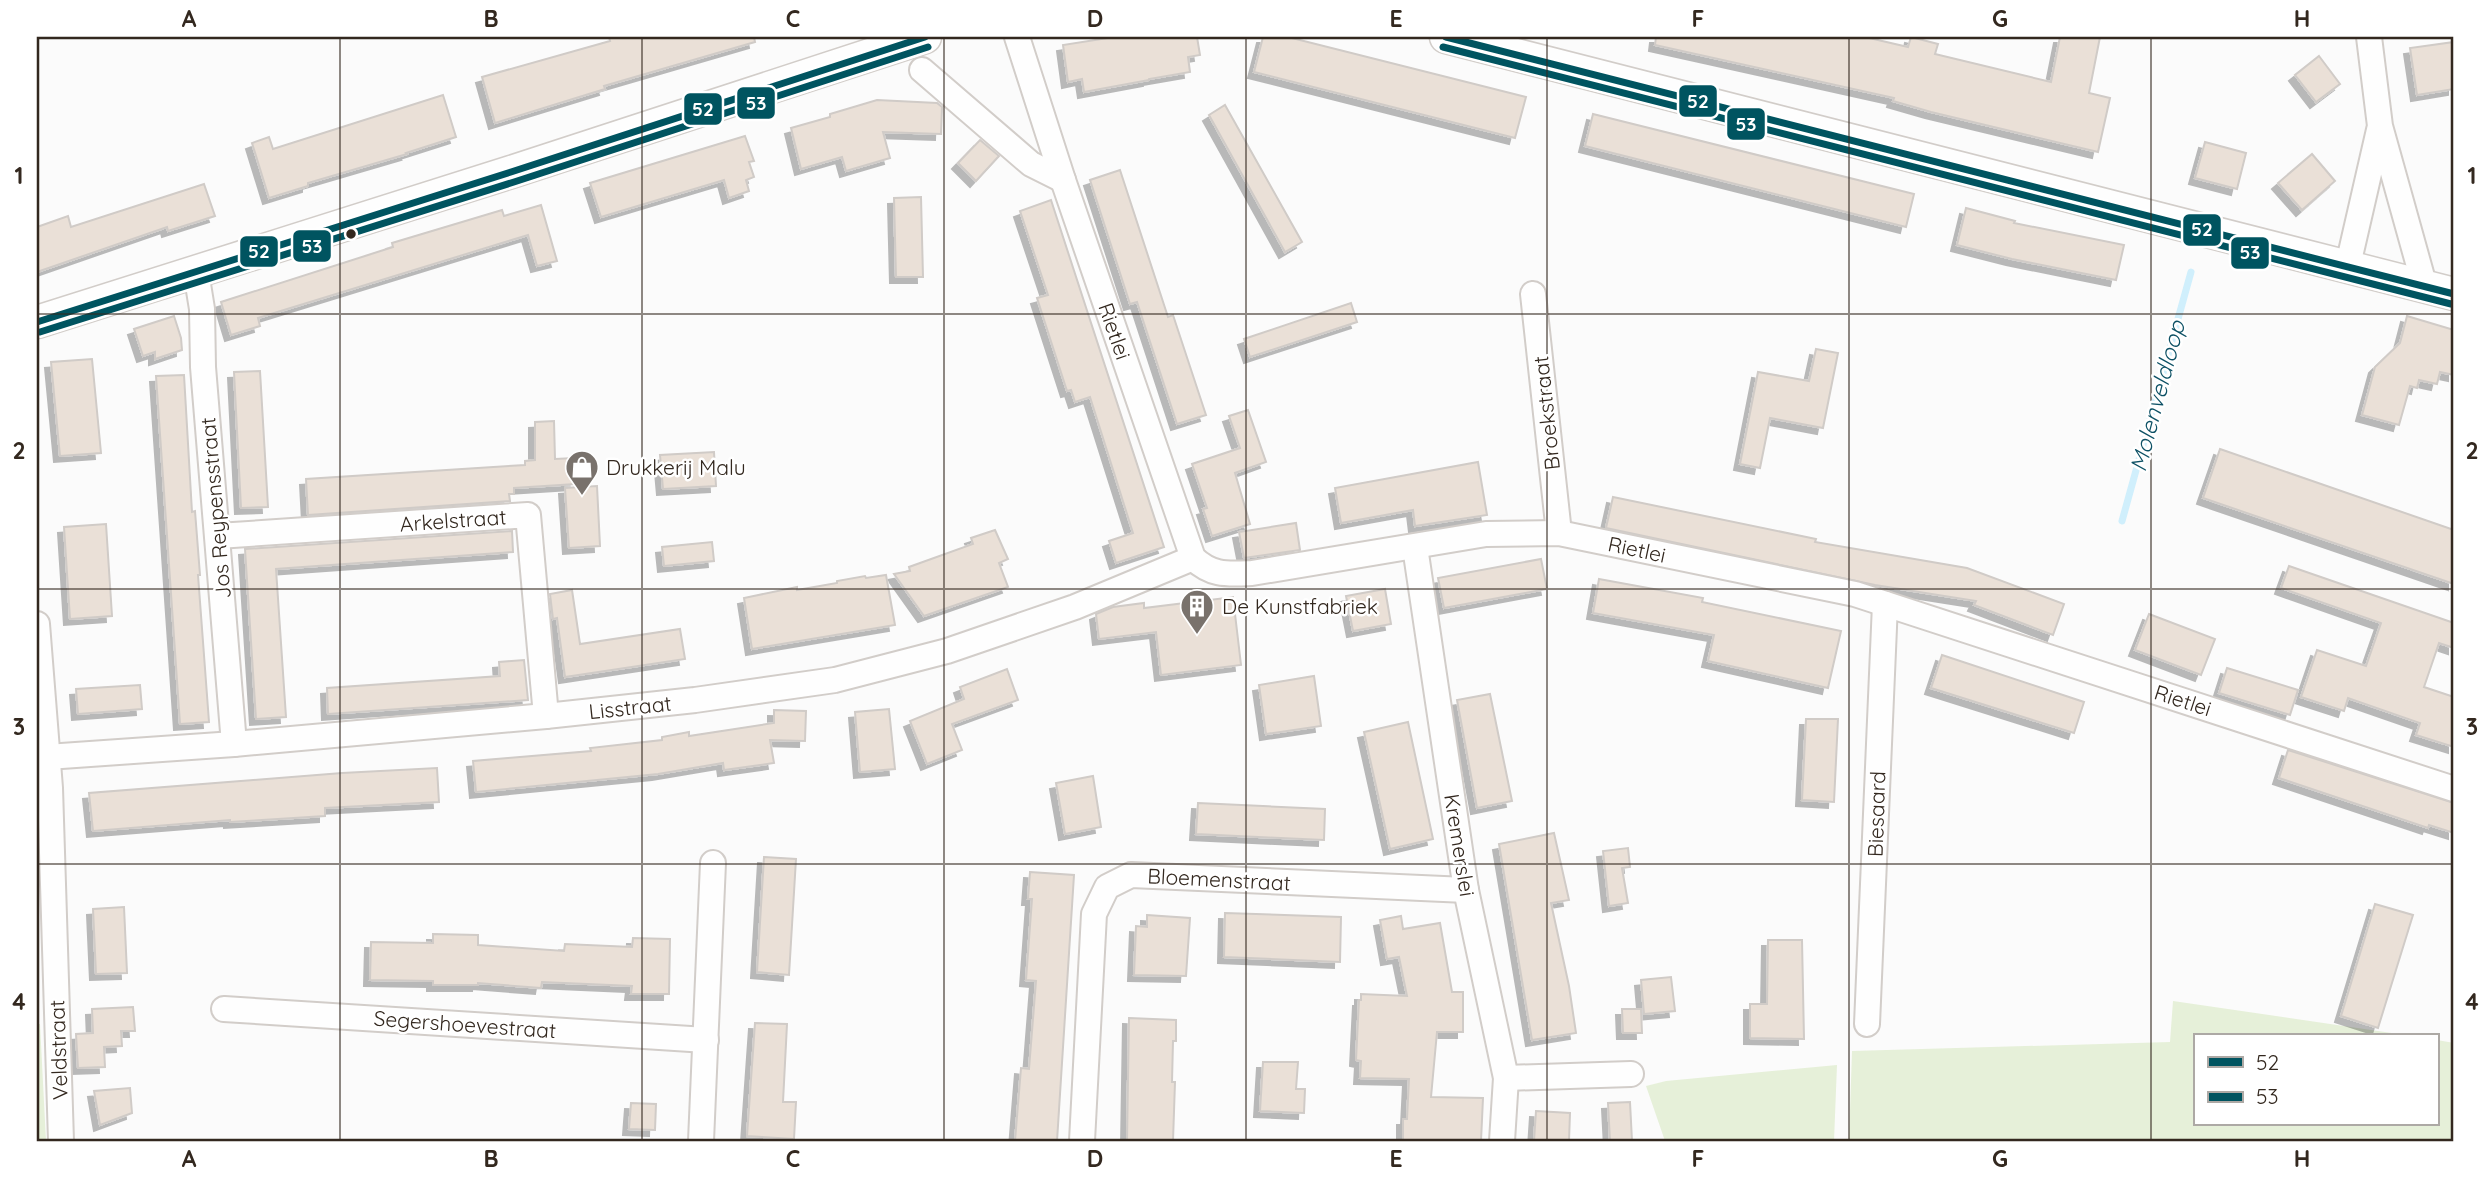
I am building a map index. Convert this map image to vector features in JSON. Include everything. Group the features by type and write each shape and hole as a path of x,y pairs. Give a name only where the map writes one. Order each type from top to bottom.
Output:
{"street":[{"path":"37,322 925,37"},
{"name":"Rietlei","path":"1017,37 1063,180 1193,558 1205,569 1224,574 1252,573 1486,534 1559,533 1854,594 2454,789"},
{"path":"1446,37 1911,157 2424,284 2454,294"},
{"path":"2369,37 2380,126 2424,284"},
{"path":"922,70 1031,164 1063,180"},
{"path":"2348,265 2380,126"},
{"name":"Jos Reypensstraat","path":"196,272 202,309 203,367 234,744"},
{"name":"Broekstraat","path":"1533,294 1559,533"},
{"name":"Arkelstraat","path":"218,536 528,515 546,716"},
{"name":"Kremerslei","path":"1415,547 1466,890 1506,1078 1502,1141"},
{"name":"Lisstraat","path":"47,757 234,744 546,716 695,700 835,680 947,651 1075,607 1193,558"},
{"name":"Biesaard","path":"1867,1024 1885,604"},
{"name":"Veldstraat","path":"37,624 47,757 61,1141"},
{"path":"701,1141 713,863"},
{"name":"Bloemenstraat","path":"1082,1141 1094,914 1107,887 1131,875 1466,890"},
{"name":"Segershoevestraat","path":"224,1009 706,1040"},
{"path":"1506,1078 1631,1074"}],"green space":[{"path":"2173,1001 2398,1034 2194,1034 2194,1126 2438,1126 2438,1040 2454,1043 2454,1141 1849,1141 1852,1051 2170,1042"},
{"path":"37,1024 40,1024 46,1141 37,1141"},
{"path":"1837,1065 1834,1141 1665,1141 1646,1086 1666,1081"}],"building":[{"path":"609,37 754,37 755,42 604,86 605,89 495,123 482,77 610,41"},
{"path":"1114,37 1197,37 1200,55 1188,57 1190,72 1084,92 1082,79 1068,82 1063,45"},
{"path":"1263,37 1288,37 1526,97 1515,138 1254,72"},
{"path":"1656,37 1865,37 1908,47 1911,37 1938,44 1935,54 2051,82 2060,37 2100,37 2089,93 2110,98 2098,152 1931,112 1893,101 1894,98 1655,45"},
{"path":"2454,42 2454,89 2417,95 2410,48"},
{"path":"2319,56 2340,84 2316,102 2295,75"},
{"path":"443,95 456,137 308,183 308,186 269,198 252,143 269,137 273,149"},
{"path":"877,100 937,103 942,107 941,134 883,132 890,158 846,171 842,157 801,169 791,128"},
{"path":"1225,105 1302,242 1285,252 1209,115"},
{"path":"1593,114 1914,194 1906,227 1585,146"},
{"path":"745,136 754,161 749,162 754,177 746,180 749,191 729,198 724,180 601,217 590,183"},
{"path":"980,140 999,156 976,181 958,163"},
{"path":"2205,142 2246,153 2237,189 2195,178"},
{"path":"2312,154 2335,181 2302,210 2278,183"},
{"path":"1120,170 1168,317 1173,315 1206,415 1177,424 1137,302 1130,304 1090,180"},
{"path":"204,184 215,216 168,231 167,227 37,272 37,227 68,216 71,227"},
{"path":"921,197 923,277 896,277 894,198"},
{"path":"1051,200 1164,547 1116,563 1109,541 1133,533 1090,397 1075,402 1071,390 1067,391 1037,298 1048,295 1020,211"},
{"path":"541,205 557,261 537,266 528,235 258,318 260,326 231,335 221,302 393,247 392,243 502,210 504,216"},
{"path":"1966,208 2015,221 2014,223 2124,245 2116,280 1957,245"},
{"path":"1351,303 1357,322 1250,357 1244,339"},
{"path":"174,316 182,350 155,359 155,352 143,356 134,329"},
{"path":"2407,316 2454,330 2454,375 2440,372 2437,384 2419,380 2417,388 2410,386 2399,425 2362,415 2375,367 2400,343"},
{"path":"1816,349 1838,353 1823,428 1770,418 1760,468 1740,464 1758,372 1809,381"},
{"path":"92,359 101,453 60,456 51,362"},
{"path":"260,371 268,507 241,508 234,372"},
{"path":"184,375 209,722 180,724 156,376"},
{"path":"1248,410 1266,462 1235,473 1250,524 1212,536 1203,509 1207,508 1192,464 1240,448 1229,416"},
{"path":"554,421 555,459 574,458 576,484 514,488 514,494 509,494 510,501 308,515 306,479 525,465 525,461 535,460 535,422"},
{"path":"2220,449 2454,530 2454,584 2203,498"},
{"path":"714,452 716,486 663,489 660,455"},
{"path":"1478,462 1487,515 1415,526 1413,510 1341,523 1335,488"},
{"path":"597,486 600,546 569,548 565,488"},
{"path":"1613,497 1816,539 1815,542 1967,568 2064,604 2053,635 1974,605 1976,601 1875,585 1606,528"},
{"path":"1296,523 1300,550 1244,558 1239,532"},
{"path":"106,524 112,616 70,619 64,527"},
{"path":"995,530 1008,559 999,563 1008,587 924,616 894,574 910,571 909,567 973,544 971,538"},
{"path":"512,531 513,552 276,569 286,717 256,719 245,549"},
{"path":"712,542 714,561 664,566 662,547"},
{"path":"1541,559 1547,589 1444,608 1438,578"},
{"path":"2289,566 2454,623 2454,648 2439,643 2424,687 2454,697 2454,747 2416,735 2420,723 2348,698 2344,711 2301,697 2317,650 2366,666 2381,623 2281,588"},
{"path":"886,575 895,625 752,649 744,598 797,587 797,590 865,576"},
{"path":"1599,579 1703,598 1702,602 1841,631 1828,688 1708,661 1714,635 1593,613"},
{"path":"1385,589 1391,624 1353,631 1346,596"},
{"path":"572,590 580,644 680,629 685,659 565,677 557,618 553,619 550,594"},
{"name":"De Kunstfabriek","path":"1233,597 1241,665 1161,675 1156,632 1099,639 1096,614 1113,607 1144,603 1144,608"},
{"path":"2149,614 2215,639 2201,675 2135,650"},
{"path":"1942,655 2084,702 2074,733 1931,688"},
{"path":"524,660 528,700 328,714 327,688 500,676 499,662"},
{"path":"2227,668 2298,690 2290,715 2219,693"},
{"path":"1007,669 1018,700 952,724 962,750 927,764 910,721 964,699 960,687"},
{"path":"1314,676 1321,726 1266,734 1259,685"},
{"path":"140,685 142,709 78,714 76,689"},
{"path":"1490,694 1512,801 1477,808 1457,700"},
{"path":"889,709 895,769 860,772 855,712"},
{"path":"774,710 806,711 805,741 770,740 774,763 724,770 723,763 658,774 476,792 473,761 591,751 590,748 662,740 662,737 689,732 689,736 774,723"},
{"path":"1806,719 1838,719 1834,802 1802,800"},
{"path":"1408,722 1433,839 1390,849 1364,732"},
{"path":"2288,750 2454,803 2454,833 2429,825 2428,828 2279,778"},
{"path":"437,768 439,802 325,808 325,816 230,820 93,831 89,793"},
{"path":"1093,776 1101,827 1065,834 1056,783"},
{"path":"1198,803 1325,809 1324,840 1196,834"},
{"path":"1554,833 1569,900 1551,903 1576,1033 1532,1040 1499,844"},
{"path":"1628,848 1630,867 1622,868 1628,903 1609,906 1603,851"},
{"path":"764,857 796,859 789,975 757,972"},
{"path":"1030,872 1074,875 1057,1141 1015,1141 1021,1068 1029,1069 1036,981 1026,980 1032,899 1028,899"},
{"path":"2375,904 2413,915 2378,1028 2341,1016"},
{"path":"124,907 127,973 96,974 93,909"},
{"path":"1225,913 1341,917 1340,962 1224,957"},
{"path":"1147,915 1190,918 1186,976 1134,975 1136,926 1147,927"},
{"path":"1401,916 1403,929 1440,923 1452,992 1463,992 1463,1032 1437,1032 1431,1097 1483,1098 1481,1141 1403,1141 1403,1119 1407,1119 1409,1079 1360,1078 1361,1061 1356,1060 1361,994 1407,996 1399,957 1387,959 1380,920"},
{"path":"433,934 478,935 478,945 564,951 565,944 632,947 633,938 670,939 669,994 631,994 632,986 542,982 541,988 370,980 371,942 433,943"},
{"path":"1768,940 1802,940 1804,1039 1750,1038 1750,1004 1767,1004"},
{"path":"1671,977 1675,1011 1644,1014 1641,980"},
{"path":"133,1007 135,1031 121,1031 122,1046 104,1047 105,1067 78,1068 76,1034 93,1033 92,1009"},
{"path":"1622,1009 1641,1009 1642,1033 1623,1033"},
{"path":"1129,1018 1176,1020 1176,1041 1173,1041 1173,1141 1127,1141"},
{"path":"755,1023 787,1024 783,1102 796,1102 794,1139 747,1136"},
{"path":"1263,1062 1298,1062 1296,1089 1305,1089 1304,1113 1260,1111"},
{"path":"130,1088 132,1113 100,1125 94,1091"},
{"path":"1630,1102 1632,1141 1610,1141 1608,1103"},
{"path":"631,1103 656,1104 655,1130 629,1129"},
{"path":"1536,1111 1570,1113 1569,1141 1534,1141"}],"waterway":[{"name":"Molenveldloop","path":"2122,521 2191,272"}],"transit line":[{"name":"52","path":"37,322 925,37"},
{"name":"52","path":"1446,37 2454,294"},
{"name":"53","path":"40,332 928,47"},
{"name":"53","path":"1443,47 2451,304"}],"place":[{"name":"Drukkerij Malu","path":"582,497"},
{"name":"De Kunstfabriek","path":"1197,636"}]}
